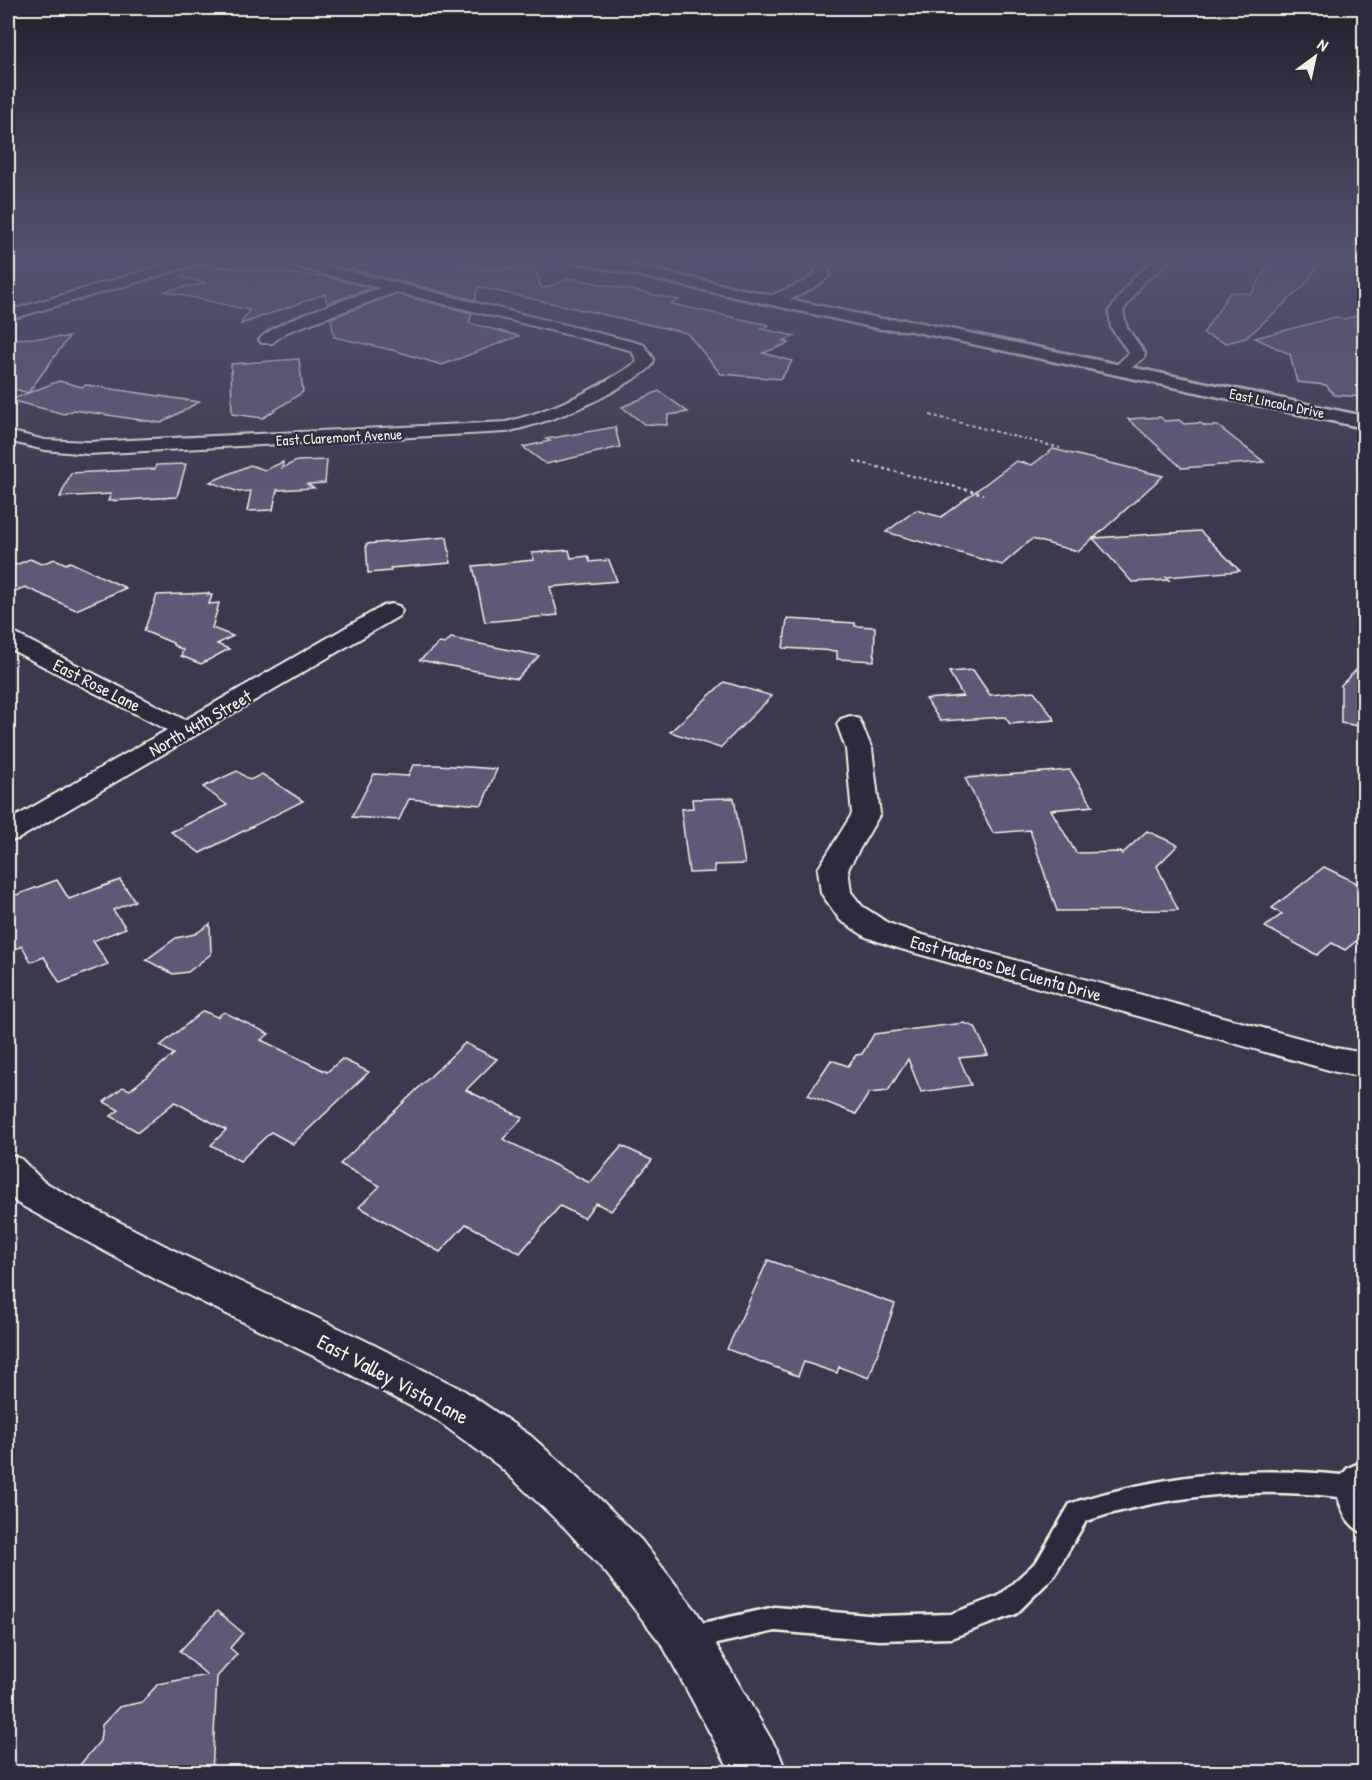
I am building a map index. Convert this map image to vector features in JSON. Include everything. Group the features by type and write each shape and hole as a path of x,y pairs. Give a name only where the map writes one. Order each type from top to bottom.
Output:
{"main road":[{"name":"East Lincoln Drive","path":"973,339 1365,422"}],"street":[{"name":"East Claremont Avenue","path":"8,436 45,445 88,448 506,427 535,421 560,412 631,374 645,364 646,359 638,348 604,339"},
{"path":"1119,370 1136,358 1137,353 1127,339"},
{"name":"North 44th Street","path":"8,833 391,611"},
{"name":"East Rose Lane","path":"8,639 187,730"},
{"name":"East Maderos Del Cuenta Drive","path":"850,724 859,749 866,814 833,869 836,892 851,913 877,930 905,940 1336,1060 1365,1065"},
{"name":"East Valley Vista Lane","path":"8,1172 30,1192 57,1208 450,1406 515,1451 581,1512 624,1557 686,1638 760,1773"}],"lane":[{"path":"686,1638 775,1619 879,1628 951,1626 1007,1605 1045,1569 1078,1512 1112,1501 1200,1485 1356,1479 1352,1508 1365,1522"}],"path":[{"path":"930,416 1060,448"},
{"path":"854,461 983,494"}],"building":[{"path":"8,339 67,339 28,393 8,387"},
{"path":"343,339 511,339 442,365 396,351"},
{"path":"692,339 788,339 783,341 789,343 763,353 792,361 781,379 721,374"},
{"path":"1216,339 1242,339 1226,343"},
{"path":"1257,339 1365,339 1365,397 1334,395 1326,385 1297,382 1290,354"},
{"path":"299,359 303,392 263,418 232,414 231,364"},
{"path":"59,381 82,387 86,385 199,402 161,423 74,410 64,414 10,400"},
{"path":"659,391 688,412 668,415 667,425 644,424 622,407"},
{"path":"1160,417 1165,421 1179,420 1184,424 1200,423 1205,426 1218,426 1264,462 1182,468 1128,419"},
{"path":"615,427 620,447 546,464 523,447 550,441 546,439"},
{"path":"1053,449 1163,476 1094,538 1200,531 1240,571 1132,582 1093,538 1078,552 1032,539 1002,565 886,532 916,510 941,517 1016,461 1032,465"},
{"path":"327,460 325,483 307,484 314,488 277,490 273,510 247,511 251,491 239,492 210,482 250,465 265,470 283,462 282,468 297,461"},
{"path":"186,464 177,497 108,501 111,494 60,497 71,473 155,469 156,465"},
{"path":"447,537 451,563 390,568 391,571 368,573 366,544"},
{"path":"569,550 571,558 588,556 590,562 609,560 617,581 550,587 558,615 485,622 473,566 534,560 532,553"},
{"path":"30,559 41,564 55,559 66,564 70,562 126,588 76,610 25,587 8,594 8,568"},
{"path":"209,593 208,595 212,595 209,604 219,603 212,628 233,636 217,644 229,649 201,664 181,656 183,650 173,643 144,631 157,595"},
{"path":"787,619 855,623 855,626 875,627 874,661 837,659 837,651 783,648"},
{"path":"451,638 539,656 517,679 420,660 439,643 445,644"},
{"path":"1365,661 1365,727 1341,723 1341,685"},
{"path":"973,670 990,695 1034,691 1055,720 1010,724 1005,717 940,721 926,699 963,696 949,672"},
{"path":"724,682 772,696 720,748 670,732"},
{"path":"413,765 497,769 482,805 409,799 399,820 352,817 374,774 408,776"},
{"path":"1070,770 1093,806 1051,810 1076,853 1121,852 1122,854 1147,831 1178,845 1157,866 1178,910 1057,911 1030,830 993,833 965,778"},
{"path":"237,771 250,780 262,774 303,801 200,853 171,832 227,805 203,787"},
{"path":"734,798 745,864 714,865 715,872 689,873 681,809 693,808 692,799"},
{"path":"1324,867 1365,887 1365,934 1345,950 1332,943 1317,955 1265,927 1282,914 1272,908"},
{"path":"57,880 69,899 120,880 135,901 113,910 126,928 93,941 108,964 60,983 44,957 31,962 22,946 8,952 8,898"},
{"path":"210,924 211,954 188,972 173,974 146,960 176,938 195,934"},
{"path":"203,1011 217,1017 224,1012 269,1034 261,1040 327,1072 342,1059 369,1072 293,1144 271,1132 240,1161 211,1145 226,1130 175,1102 138,1132 111,1116 119,1110 104,1102 123,1087 130,1090 174,1054 160,1046"},
{"path":"964,1023 975,1027 988,1055 959,1058 971,1085 921,1092 908,1059 888,1091 869,1093 856,1114 808,1095 831,1060 848,1066 856,1055 862,1054 874,1034"},
{"path":"465,1043 497,1059 466,1090 523,1118 503,1139 590,1183 622,1146 652,1160 611,1211 596,1203 584,1218 560,1206 520,1253 466,1224 440,1252 359,1207 380,1186 340,1164"},
{"path":"768,1260 895,1304 869,1378 839,1367 837,1373 804,1362 798,1376 727,1349"},
{"path":"217,1611 243,1633 230,1648 237,1654 217,1677 212,1773 73,1773 100,1741 102,1725 119,1707 142,1702 158,1684 207,1675 180,1651"}]}
